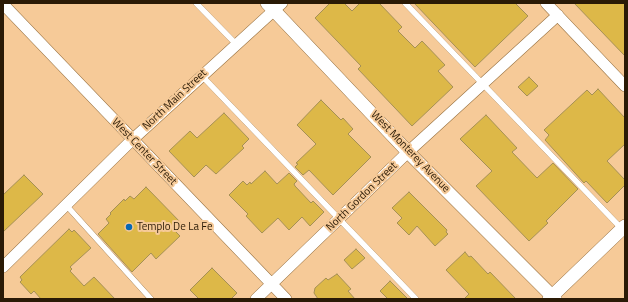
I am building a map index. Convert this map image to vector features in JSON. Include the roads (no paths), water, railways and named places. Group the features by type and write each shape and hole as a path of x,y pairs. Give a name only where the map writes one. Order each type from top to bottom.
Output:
{"street":[{"path":"546,3 625,86"},
{"name":"West Center Street","path":"3,4 286,299"},
{"name":"North Main Street","path":"3,267 132,140 275,6"},
{"name":"West Monterey Avenue","path":"275,6 408,152 552,298"},
{"name":"North Gordon Street","path":"256,299 408,152 558,15"},
{"path":"552,298 624,229"}],"lane":[{"path":"196,3 236,44"},
{"path":"405,3 624,229"},
{"path":"201,76 416,299"},
{"path":"66,205 151,299"}],"place":[{"name":"Templo De La Fe","path":"129,227"}]}
